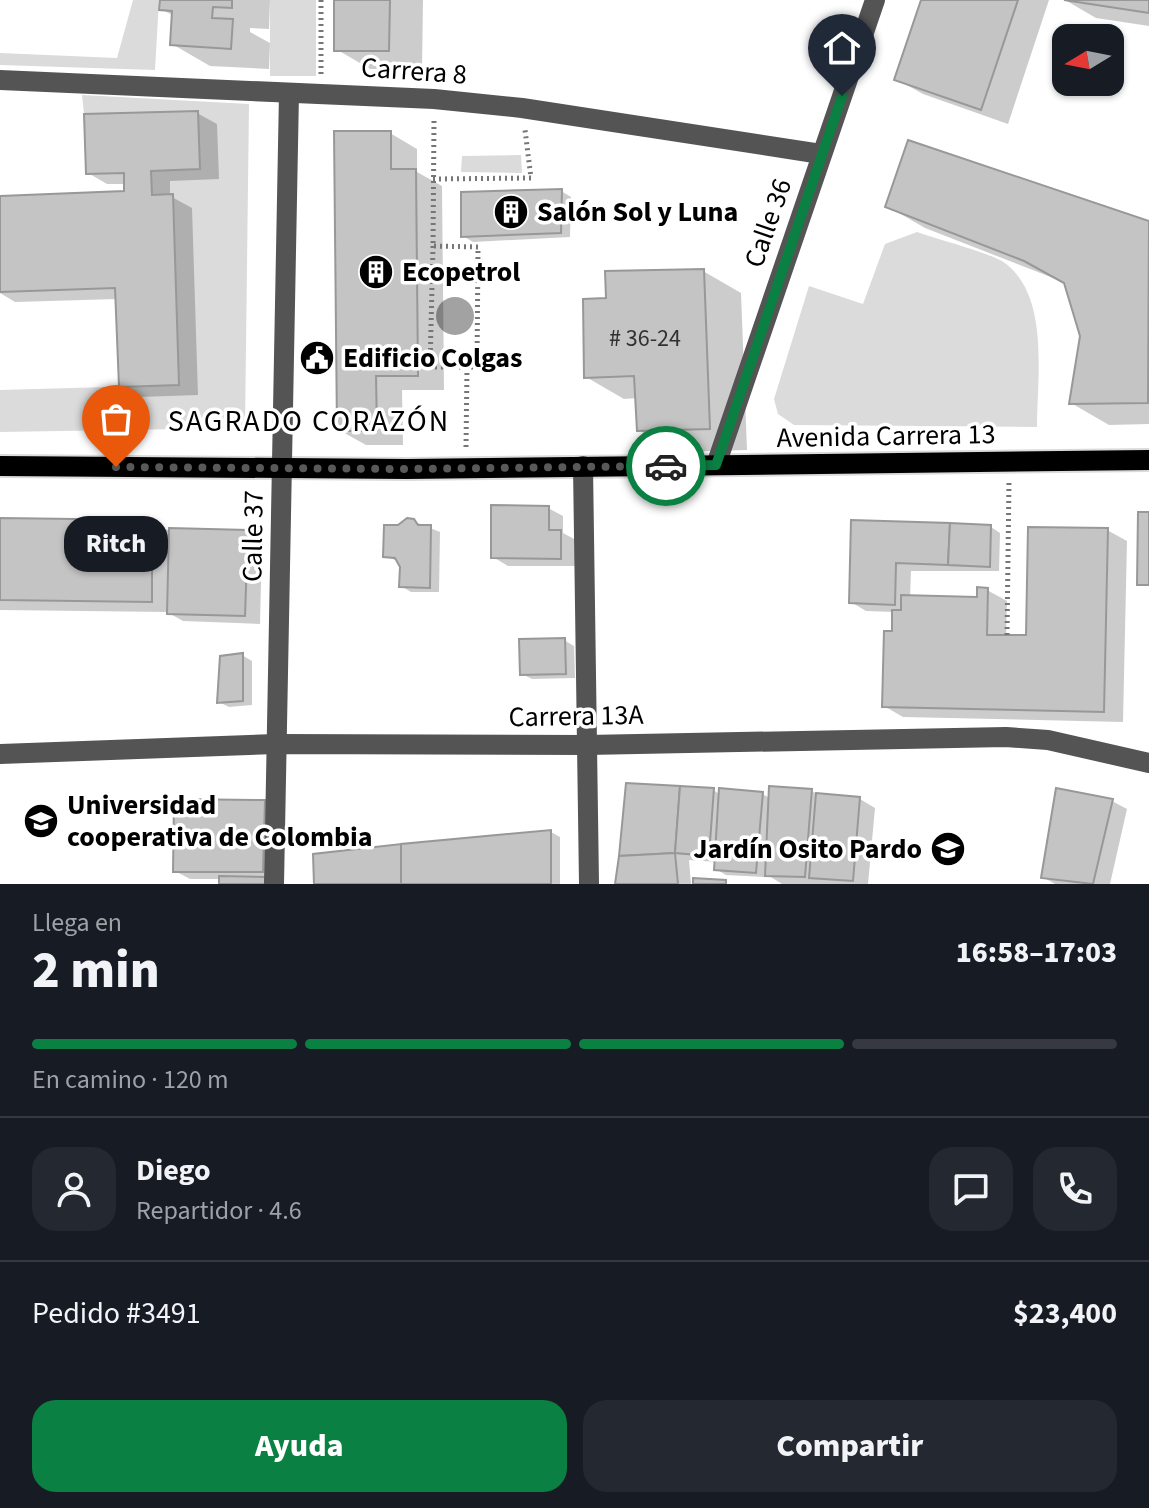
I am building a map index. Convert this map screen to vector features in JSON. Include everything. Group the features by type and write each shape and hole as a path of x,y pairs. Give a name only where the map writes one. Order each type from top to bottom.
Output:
{"main road":[{"name":"Avenida Carrera 13","path":"0,466 466,468 1149,460"}],"street":[{"name":"Calle 36","path":"716,465 875,0"},
{"name":"Carrera 8","path":"0,80 434,99 522,108 821,154"},
{"name":"Calle 37","path":"274,884 289,93"},
{"path":"583,466 589,884"},
{"name":"Carrera 13A","path":"0,754 276,744 587,745 1028,737 1149,763"}],"path":[{"path":"321,0 321,94"},
{"path":"433,246 478,247 477,367 430,367 434,99"},
{"path":"433,179 531,178 522,108"},
{"path":"466,468 467,367"},
{"path":"1007,635 1010,462"}],"shaded area":[{"path":"133,0 159,0 155,70 0,65 0,53 117,58"},
{"path":"270,0 316,0 316,76 270,76"},
{"path":"82,95 249,104 245,428 0,432 0,390 179,385 173,195 152,195 151,171 198,111 84,114"},
{"path":"521,155 522,173 461,172 462,156"},
{"path":"917,232 998,259 1019,278 1029,296 1038,339 1037,427 794,425 778,414 774,399 809,286 863,304 885,244"},
{"path":"455,297 469,302 474,316 469,330 455,335 441,330 436,316 441,302"}],"building":[{"path":"160,0 232,0 232,8 213,7 212,18 233,19 231,49 170,45 172,11 159,10"},
{"path":"334,0 390,0 389,51 334,51"},
{"path":"921,0 1018,0 981,110 894,80"},
{"path":"1064,0 1149,0 1149,13"},
{"path":"198,111 200,169 151,171 152,195 173,194 179,385 119,387 115,288 0,292 0,196 124,191 124,173 86,174 84,114"},
{"name":"Ecopetrol","path":"334,131 391,131 391,169 416,169 418,376 376,376 377,431 337,431"},
{"path":"908,140 1149,221 1148,403 1069,404 1080,336 1064,283 1024,261 885,207"},
{"name":"Salón Sol y Luna","path":"562,189 561,233 461,237 461,192"},
{"path":"704,269 710,429 637,431 634,376 584,378 583,299 606,298 605,271"},
{"path":"491,505 549,506 549,530 561,530 561,559 491,558"},
{"path":"1138,512 1149,512 1149,585 1137,585"},
{"path":"0,518 152,520 152,602 0,600"},
{"path":"407,518 414,519 418,525 431,525 430,588 399,587 400,567 395,558 383,557 384,525 398,525"},
{"path":"851,520 950,523 948,565 896,563 895,605 849,603"},
{"path":"950,523 991,525 990,567 948,565"},
{"path":"1028,527 1108,528 1104,712 882,707 884,631 892,631 892,610 901,610 901,595 977,597 977,587 988,588 987,635 1026,635"},
{"path":"169,528 248,530 245,616 167,614"},
{"path":"565,638 566,674 520,675 519,639"},
{"path":"243,653 243,701 217,703 220,656"},
{"path":"626,783 680,786 675,853 619,856"},
{"path":"680,786 714,788 709,856 675,853"},
{"path":"769,786 812,789 805,877 765,876"},
{"path":"719,788 763,792 756,873 714,870"},
{"path":"1056,788 1113,799 1093,884 1041,878"},
{"path":"816,793 860,797 853,881 809,878"},
{"path":"174,799 265,800 263,872 173,872"},
{"path":"551,830 551,884 401,884 401,844"},
{"path":"401,844 401,884 314,884 313,854"},
{"path":"675,853 678,884 615,884 619,856"},
{"path":"219,876 265,877 265,884 219,884"},
{"path":"693,878 726,880 726,884 693,884"}],"way so far":[{"path":"116,467 407,469 666,466"}],"place":[{"name":"Salón Sol y Luna","path":"511,212"},
{"name":"Ecopetrol","path":"376,272"},
{"name":"Edificio Colgas","path":"317,358"},
{"name":"Ritch","path":"116,467"},
{"name":"Universidad cooperativa de Colombia","path":"41,821"},
{"name":"Jardín Osito Pardo","path":"948,849"}],"district":[{"name":"SAGRADO CORAZÓN","path":"309,421"}],"route":[{"path":"666,466 716,465 842,96"}]}
